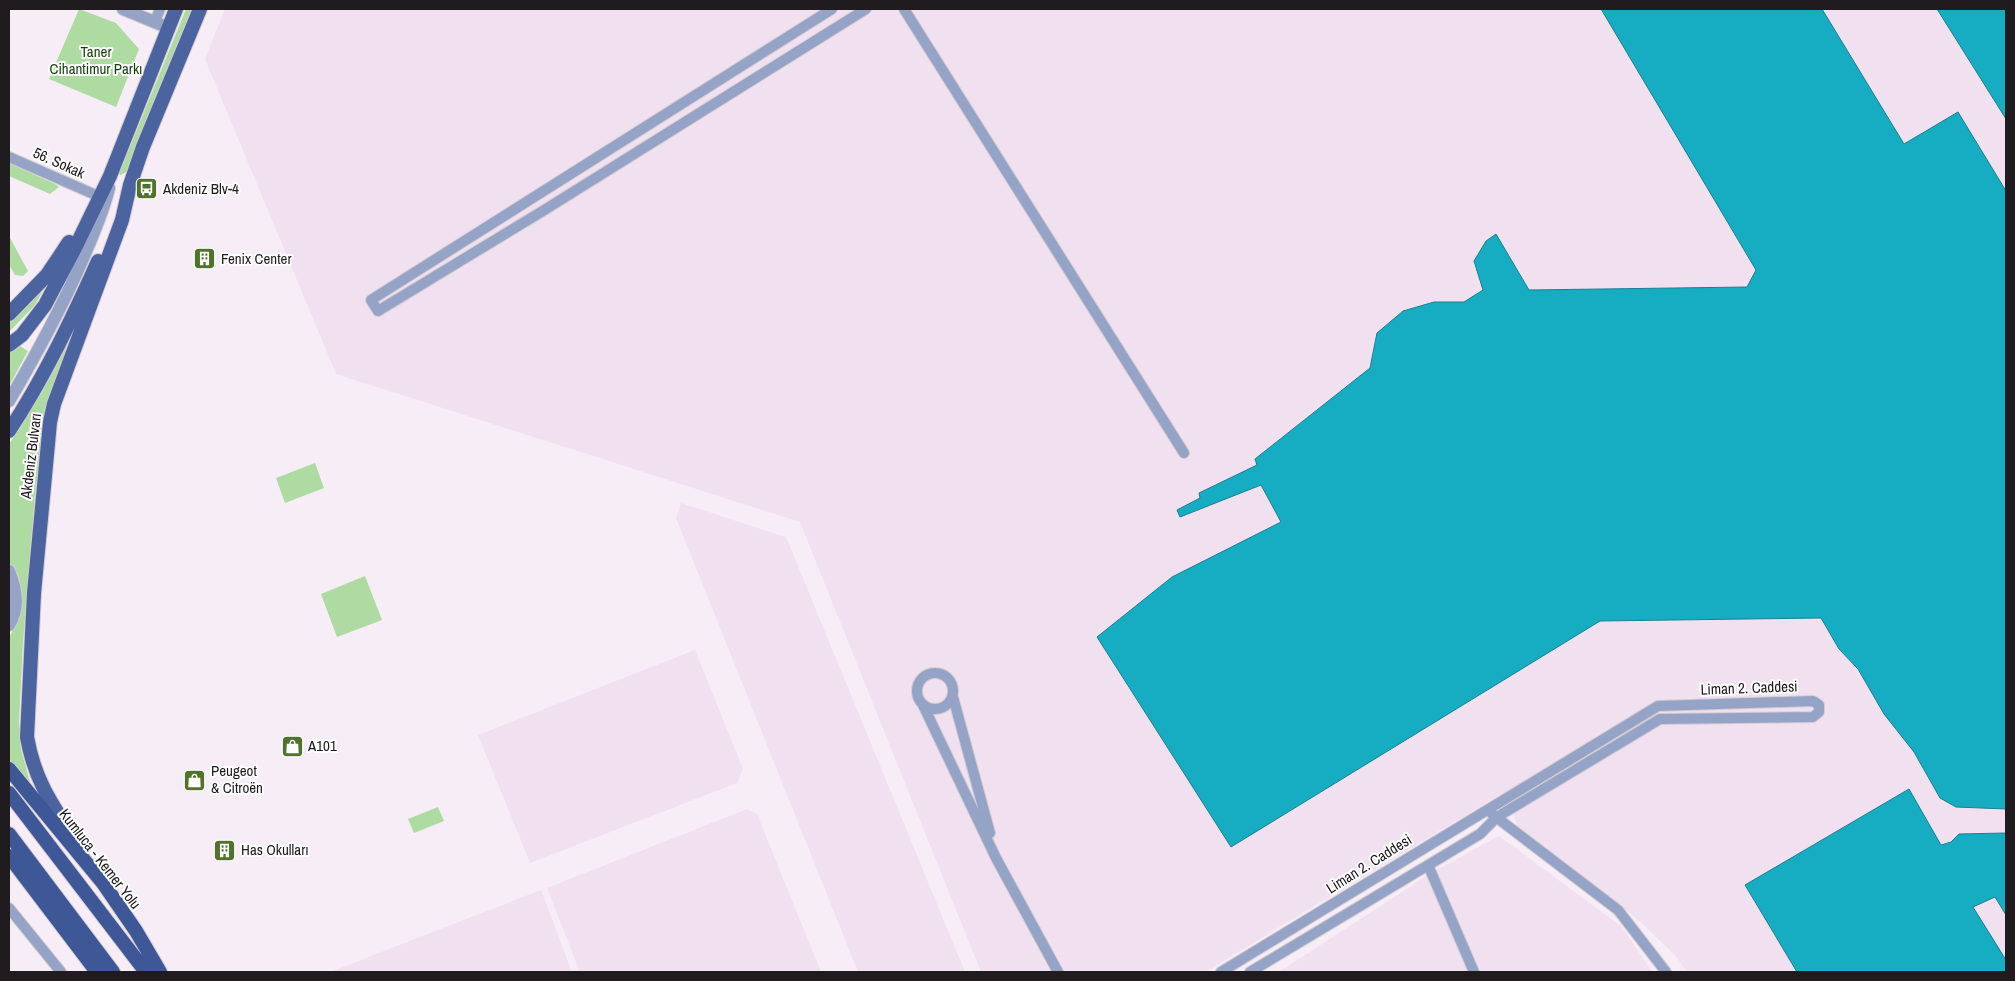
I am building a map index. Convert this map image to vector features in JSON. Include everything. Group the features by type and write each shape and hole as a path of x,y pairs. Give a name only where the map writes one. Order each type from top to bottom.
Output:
{"highway":[{"name":"Kumluca - Kemer Yolu","path":"9,769 103,883 160,972"},
{"name":"Kumluca - Kemer Yolu","path":"9,793 146,972"},
{"path":"9,834 113,972"},
{"path":"9,856 96,972"}],"main road":[{"path":"9,345 22,335 45,305 110,176 176,9"},
{"name":"Akdeniz Bulvarı","path":"103,883 52,806 31,760 27,737 26,717 34,593 50,422 54,404 122,220 130,185 143,148 200,9"},
{"path":"9,314 47,275 110,176"},
{"path":"9,431 46,368 72,318 130,185"},
{"path":"9,865 65,937 96,972"}],"street":[{"path":"123,9 169,28"},
{"path":"154,21 160,9"},
{"path":"832,9 371,300 378,311 562,199 866,9"},
{"path":"904,9 1184,453"},
{"name":"56. Sokak","path":"9,157 98,196"},
{"path":"9,401 50,330 72,283 103,209 110,176"},
{"path":"9,570 15,586 16,604 12,621 9,625"},
{"path":"923,705 928,708 940,709 950,702 954,691 945,676 933,673 923,678 918,688 918,694 923,705 996,858 1058,972"},
{"path":"952,697 996,858"},
{"name":"Liman 2. Caddesi","path":"1221,972 1658,706 1813,701 1818,703 1820,707 1819,712 1813,716 1660,719 1497,817 1480,834 1250,972"},
{"path":"1485,810 1497,817 1519,836 1618,910 1666,972"},
{"path":"1409,857 1417,871"},
{"path":"1428,864 1474,972"},
{"path":"9,908 61,972"}],"shaded area":[{"path":"225,9 1601,9 1756,270 1747,287 1529,290 1496,235 1483,290 1464,302 1434,302 1403,311 1377,333 1370,368 1255,459 1257,465 1199,493 1200,498 1177,510 1180,517 1261,485 1281,523 1172,577 1097,637 1231,847 1600,621 1821,618 1839,649 1858,669 1884,714 1914,752 1930,782 1987,807 2006,809 2006,833 1959,834 1951,842 1941,845 1909,789 1745,886 1797,972 1687,972 1675,955 1636,918 1517,825 1512,808 1504,792 1205,972 981,972 800,522 336,374 205,59"},
{"path":"1822,9 1937,9 2006,119 2006,191 1958,112 1904,144"},
{"path":"681,503 786,537 965,972 858,972 676,518"},
{"path":"695,650 743,769 737,783 530,863 478,735"},
{"path":"747,809 757,814 821,972 580,972 547,888"},
{"path":"1499,836 1622,927 1652,972 1279,972 1431,873"},
{"path":"541,890 572,972 330,972"},
{"path":"1995,897 2006,915 2006,960 1973,907"}],"green space":[{"name":"Taner Cihantimur Parkı","path":"79,9 116,23 139,49 116,107 49,79"},
{"path":"186,9 192,9 126,172 121,175 119,174"},
{"path":"9,163 59,187 50,194 9,176"},
{"path":"9,236 28,271 23,276 15,275 9,265"},
{"path":"43,290 35,305 9,332 9,322"},
{"path":"75,325 45,416 35,494 23,643 19,722 21,750 32,789 9,759 9,638 19,618 12,567 9,562 9,444 25,420"},
{"path":"20,346 28,351 9,386 9,353"},
{"path":"315,463 324,488 285,503 276,478"},
{"path":"365,576 382,620 337,637 321,594"},
{"path":"438,807 444,821 414,833 408,819"}],"water":[{"path":"1601,9 1822,9 1904,144 1958,112 2006,191 2006,809 1956,807 1940,798 1914,752 1884,714 1858,669 1839,649 1821,618 1600,621 1231,847 1097,637 1172,577 1281,522 1261,485 1180,517 1177,510 1200,498 1199,493 1257,465 1255,459 1370,368 1377,333 1403,311 1434,302 1464,302 1483,290 1474,261 1486,241 1496,234 1529,290 1747,287 1756,270"},
{"path":"1937,9 2006,9 2006,119"},
{"path":"1909,789 1941,845 1951,842 1959,834 2006,833 2006,915 1995,897 1973,907 2006,960 2006,972 1797,972 1745,885"}],"place":[{"name":"Akdeniz Blv-4","path":"147,189"},
{"name":"Fenix Center","path":"205,259"},
{"name":"A101","path":"292,746"},
{"name":"Peugeot & Citroën","path":"195,780"},
{"name":"Has Okulları","path":"225,850"}]}
